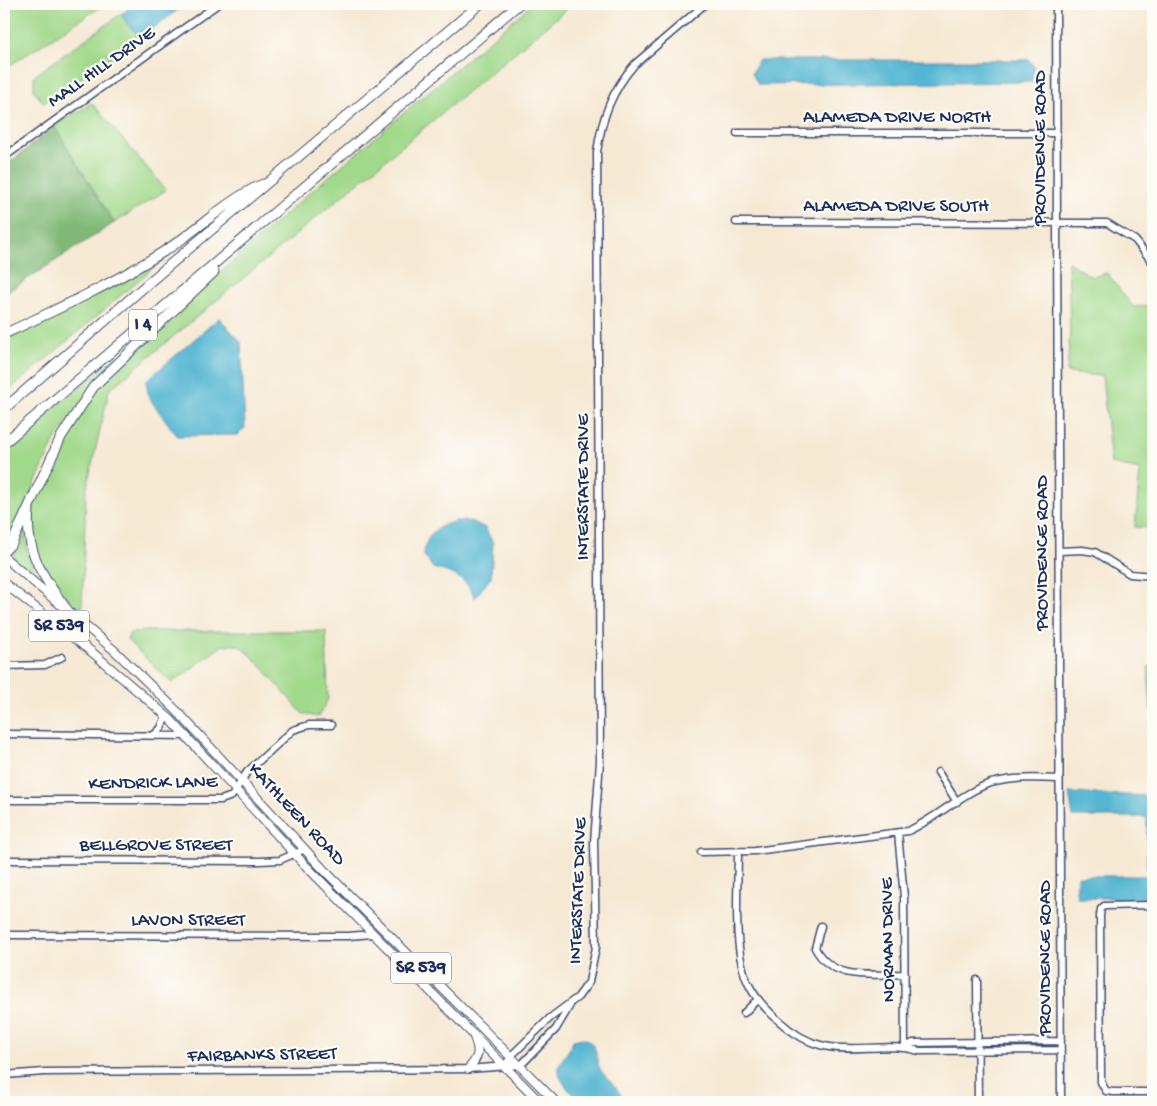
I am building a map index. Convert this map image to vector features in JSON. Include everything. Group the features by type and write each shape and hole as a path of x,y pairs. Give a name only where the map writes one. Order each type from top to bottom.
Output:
{"highway":[{"name":"I 4","path":"4,409 153,279 480,4"},
{"name":"I 4","path":"4,443 519,4"},
{"path":"4,334 118,279 165,251 247,191 273,180"},
{"path":"4,551 12,543 61,437 94,386 282,207"},
{"path":"31,499 28,523 31,550 45,580 68,611"}],"main road":[{"name":"KATHLEEN ROAD","path":"4,557 114,650 178,711 305,849 556,1102"},
{"name":"KATHLEEN ROAD","path":"4,583 93,653 166,716 295,855 540,1102"},
{"path":"468,1069 476,1060 479,1051 472,1033"}],"street":[{"name":"MALL HILL DRIVE","path":"4,157 218,4"},
{"name":"INTERSTATE DRIVE","path":"521,1065 556,1029 571,1004 589,982 596,947 594,842 600,762 597,152 603,118 609,102 625,75 635,64 705,4"},
{"name":"PROVIDENCE ROAD","path":"1056,4 1061,1102"},
{"name":"ALAMEDA DRIVE NORTH","path":"737,133 1056,133"},
{"name":"ALAMEDA DRIVE SOUTH","path":"736,222 1107,223 1135,240 1153,263"},
{"path":"1059,551 1082,550 1095,552 1130,574 1153,576"},
{"path":"4,666 45,665 62,657"},
{"path":"154,735 161,728 166,716"},
{"name":"KENDRICK LANE","path":"4,800 220,800 232,796 262,757 293,730 308,725 331,725"},
{"path":"4,734 186,736"},
{"path":"938,772 957,802"},
{"path":"701,852 738,852 898,833 927,823 957,802 989,784 1002,780 1059,779"},
{"name":"NORMAN DRIVE","path":"898,833 903,872 905,1047"},
{"name":"BELLGROVE STREET","path":"4,860 260,861 280,860 305,849"},
{"path":"738,852 740,959 749,986 758,999 785,1027 811,1042 836,1048 905,1047 919,1051 1062,1050"},
{"path":"1153,905 1103,907 1100,915 1101,1082 1106,1091 1153,1092"},
{"path":"821,926 816,948 825,962 833,969 850,974 905,974"},
{"name":"LAVON STREET","path":"4,935 348,936 372,934"},
{"path":"977,980 978,1102"},
{"path":"744,1012 758,999"},
{"name":"INTERSTATE DRIVE","path":"505,1066 511,1056 550,1018 571,1004"},
{"path":"905,1047 913,1043 1061,1041"},
{"name":"FAIRBANKS STREET","path":"4,1075 44,1072 468,1069 521,1065"}],"green space":[{"path":"7,4 105,4 4,69 4,32 10,20"},
{"path":"532,4 573,4 109,390 86,491 82,610 59,589 42,566 32,539 31,524 33,507 63,440 101,382 182,306 307,195"},
{"path":"121,14 128,25 141,37 44,103 34,91 34,76"},
{"path":"92,103 166,190 114,223 54,126"},
{"path":"54,126 114,223 4,294 4,165 16,158"},
{"path":"166,253 167,256 4,395 4,335"},
{"path":"1068,262 1092,277 1107,273 1133,307 1153,306 1153,528 1135,527 1140,470 1111,464 1102,376 1067,373 1070,330"},
{"path":"117,355 97,380 54,442 16,525 4,545 4,451"},
{"path":"24,529 29,557 37,578 12,558"},
{"path":"147,631 326,631 328,699 318,717 303,714 251,655 238,645 223,645 172,683 127,640 130,633"},
{"path":"1148,667 1153,667 1153,711 1151,711"}],"water":[{"path":"136,4 186,4 141,37 128,25 121,14"},
{"path":"759,60 1029,60 1034,67 1032,82 758,85 752,73"},
{"path":"219,318 241,342 245,428 238,435 177,436 149,398 146,381"},
{"path":"456,521 471,521 485,528 493,543 491,577 475,598 463,581 447,572 433,568 423,554 427,541 434,532"},
{"path":"1069,793 1153,796 1153,871 1147,870 1147,817 1073,817"},
{"path":"1078,876 1153,876 1153,898 1078,898 1076,891"},
{"path":"583,1038 594,1046 599,1067 621,1095 620,1102 582,1100 570,1092 562,1081 559,1072 560,1063 573,1040"}]}
